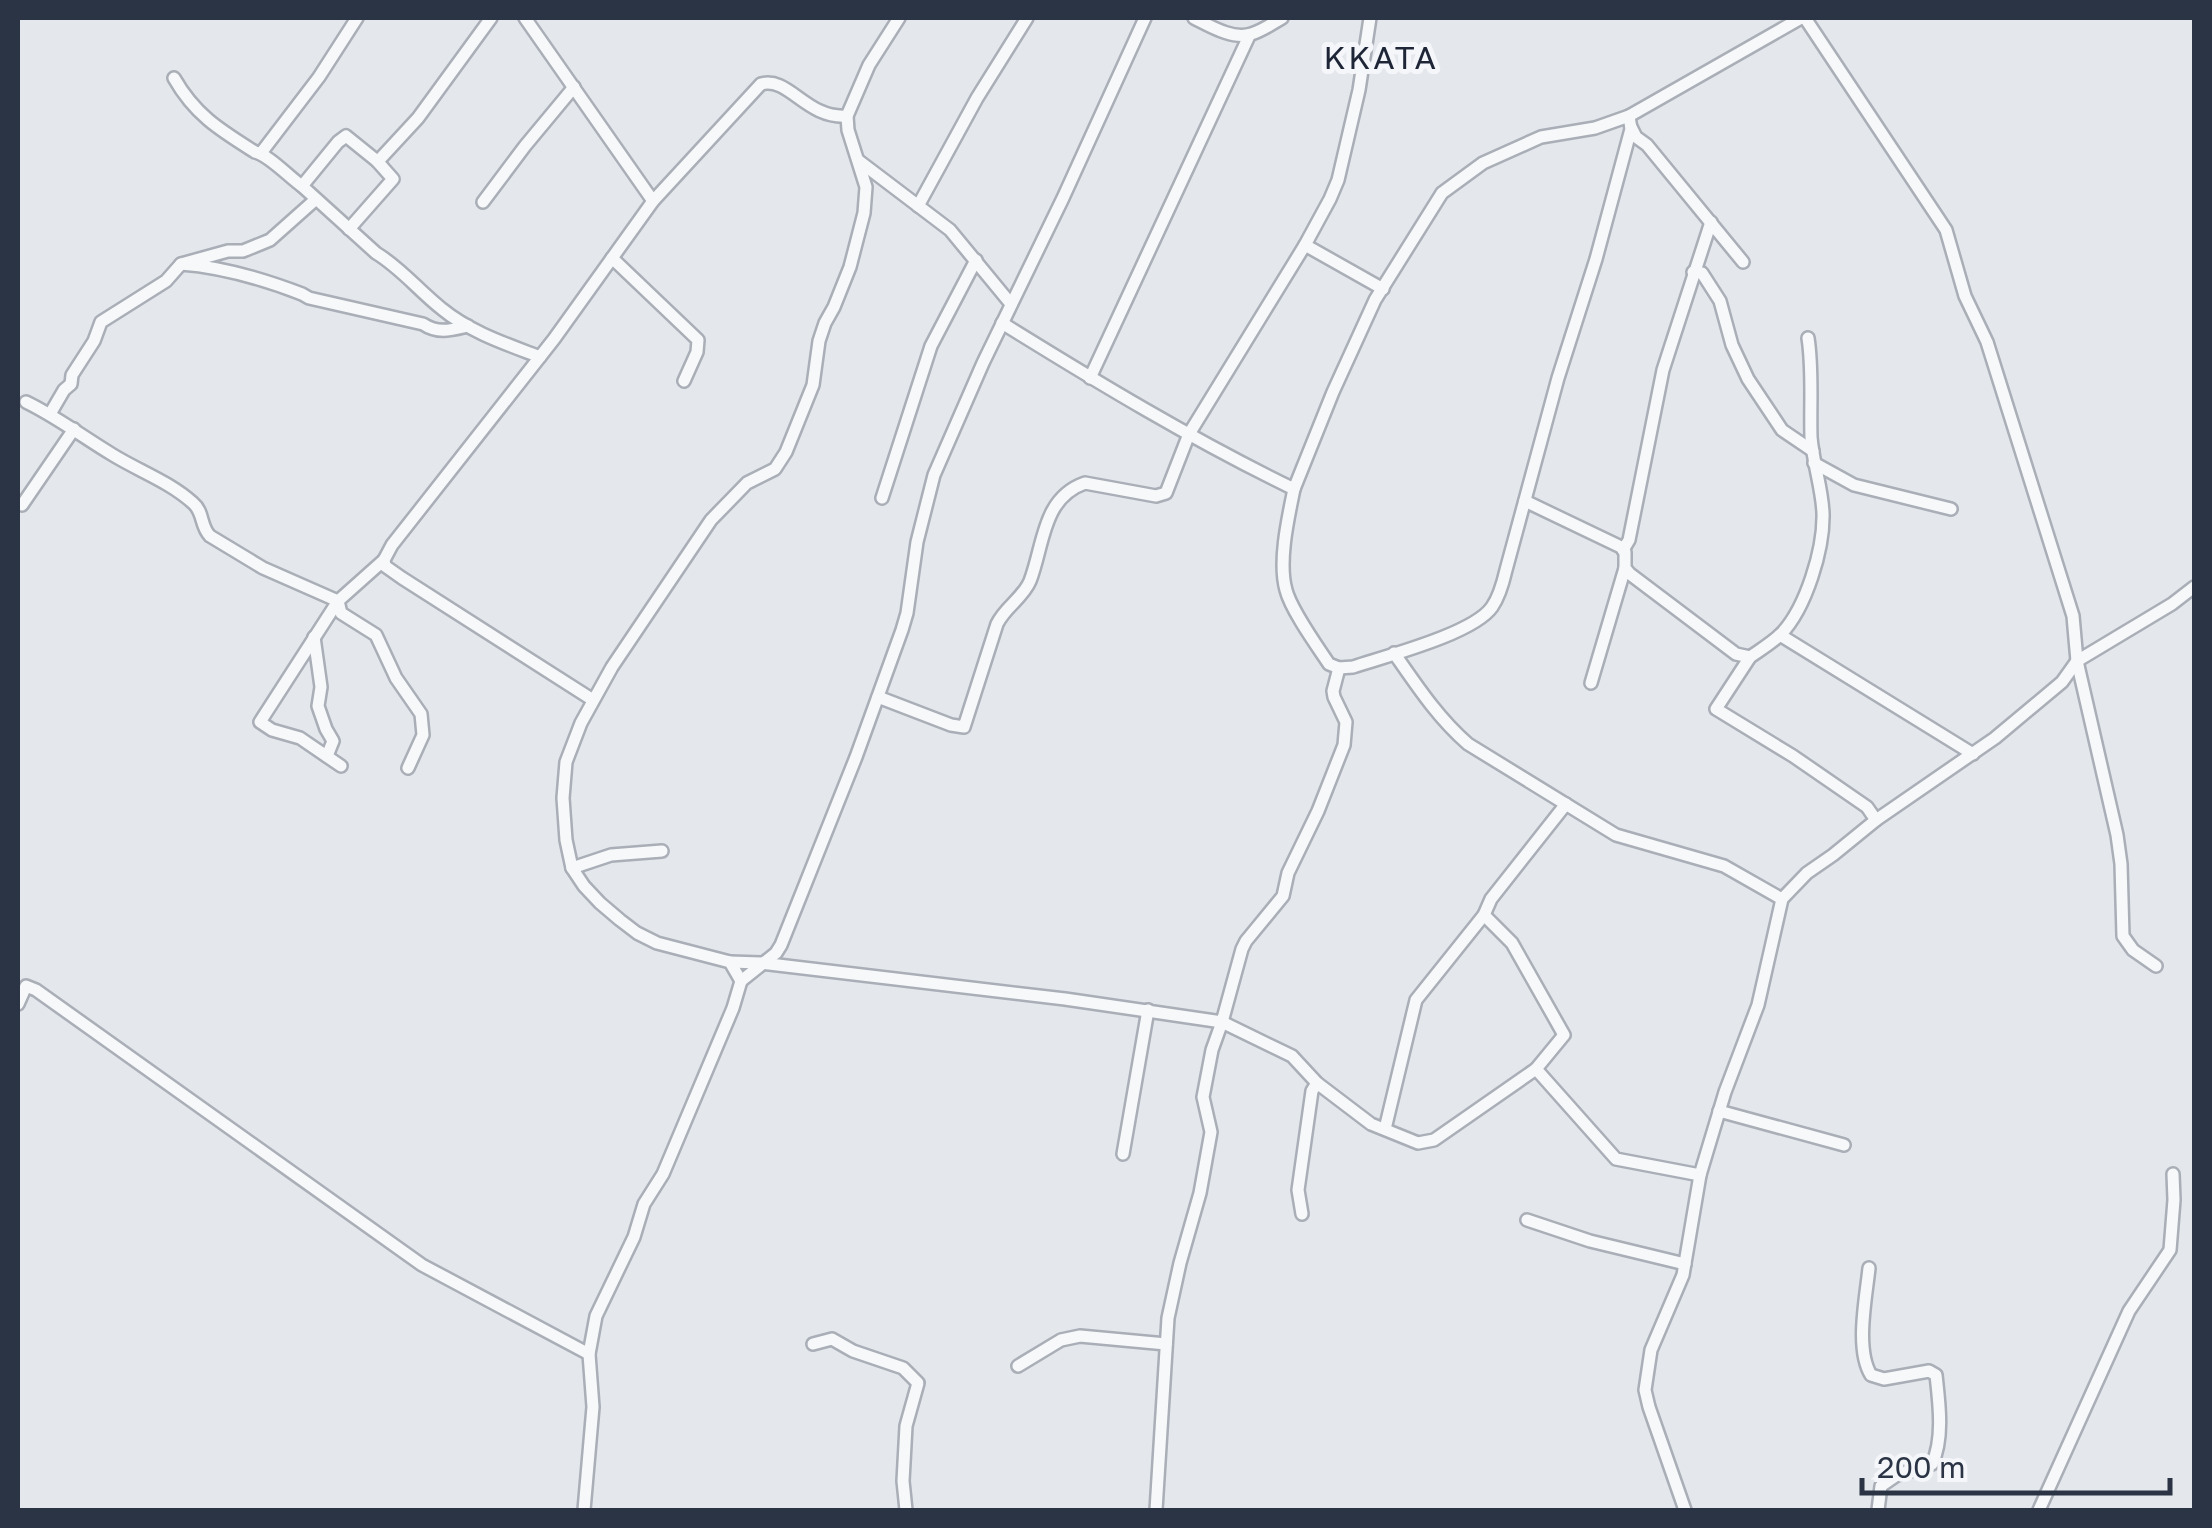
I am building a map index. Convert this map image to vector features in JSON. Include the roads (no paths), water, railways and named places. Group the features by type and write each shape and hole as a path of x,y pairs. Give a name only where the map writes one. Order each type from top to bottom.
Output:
{"street":[{"path":"261,153 319,78 356,18"},
{"path":"377,162 418,118 491,18"},
{"path":"526,18 654,202"},
{"path":"899,18 869,65 847,116 866,187 864,213 850,266 824,322 813,385 776,468 746,483 711,520 612,667 581,723 566,762 563,798 572,868 600,903 638,933 657,944 685,952 730,962 1222,1022 1292,1056 1316,1082 1371,1124 1418,1143 1434,1140 1536,1069 1564,1035 1512,943 1484,915"},
{"path":"918,206 977,98 1027,18"},
{"path":"584,1510 593,1407 589,1354 596,1316 634,1237 644,1204 670,1158 741,981 781,945 907,612 917,542 934,475 1144,18"},
{"path":"1194,18 1212,28 1249,36 1282,18"},
{"path":"878,697 964,727 997,624 1028,586 1044,525 1056,505 1085,483 1161,496 1170,488 1189,434 1305,245 1338,180 1360,90 1370,18"},
{"path":"1630,122 1596,260 1558,378 1502,587 1491,608 1474,622 1394,654 1353,667 1329,664 1286,592 1285,545 1294,489 1332,392 1375,300 1442,192 1484,163 1541,137 1630,122 1808,19 1950,240 1965,296 1982,328 2073,616 2076,661 2117,835 2122,936 2132,950 2156,966"},
{"path":"1090,378 1249,36"},
{"path":"174,78 186,99 209,123 261,153 443,310 488,337 540,357"},
{"path":"341,766 300,738 260,722 338,601 384,560 654,202 760,84 776,83 810,108 832,116 847,116"},
{"path":"483,202 574,87"},
{"path":"1630,122 1636,137 1744,262"},
{"path":"302,186 346,136 377,162 392,179 348,229"},
{"path":"859,161 950,230 1010,304"},
{"path":"50,414 71,384 72,375 94,342 101,322 166,281 181,264 228,251 243,251 270,240 316,200"},
{"path":"1592,683 1625,568 1624,550 1663,370 1711,222"},
{"path":"1305,245 1383,289"},
{"path":"612,258 698,340 698,352 684,381"},
{"path":"882,498 931,346 976,260"},
{"path":"181,264 250,276 309,298 423,324 432,330 468,326"},
{"path":"1694,272 1702,274 1720,301 1732,345 1748,379 1782,430 1854,485 1952,509"},
{"path":"1002,323 1090,378 1294,489"},
{"path":"1808,338 1814,457 1823,510 1818,562 1780,635 1750,657 1716,709 1868,807 1876,820"},
{"path":"26,402 198,506 204,530 210,536 264,568 338,601"},
{"path":"22,505 74,429"},
{"path":"1525,502 1624,550"},
{"path":"384,560 402,578 593,700"},
{"path":"1625,568 1736,654 1750,657"},
{"path":"1685,1510 1645,1390 1652,1350 1686,1264 1700,1175 1758,1005 1782,899 1807,873 1876,820 1995,738 2062,682 2076,661 2194,587"},
{"path":"338,601 340,613 376,635 396,678 421,714 423,736 408,768"},
{"path":"1780,635 1972,754"},
{"path":"314,638 321,688 318,706 333,741 327,756"},
{"path":"1394,654 1430,706 1468,744 1616,835 1724,866 1782,899"},
{"path":"1156,1510 1168,1318 1200,1193 1211,1132 1203,1097 1212,1050 1242,949 1283,896 1288,873 1344,745 1346,722 1334,698 1339,668"},
{"path":"1385,1129 1416,1000 1484,915 1490,898 1566,804"},
{"path":"572,868 610,855 662,851"},
{"path":"730,962 741,981"},
{"path":"18,1004 26,986 36,990 422,1265 589,1354"},
{"path":"1123,1154 1148,1010"},
{"path":"1536,1069 1616,1160 1700,1175"},
{"path":"1302,1214 1298,1190 1316,1082"},
{"path":"1719,1112 1844,1145"},
{"path":"2038,1510 2128,1311 2170,1250 2173,1174"},
{"path":"1527,1220 1686,1264"},
{"path":"1869,1268 1864,1364 1871,1375 1884,1379 1929,1371 1936,1375 1938,1397 1938,1445 1932,1464 1897,1475 1881,1486 1878,1510"},
{"path":"1018,1366 1061,1340 1080,1336 1166,1344"},
{"path":"814,1344 832,1338 852,1351 903,1368 918,1383 906,1426 906,1510"}],"district":[{"name":"KKATA","path":"1381,58"}]}
